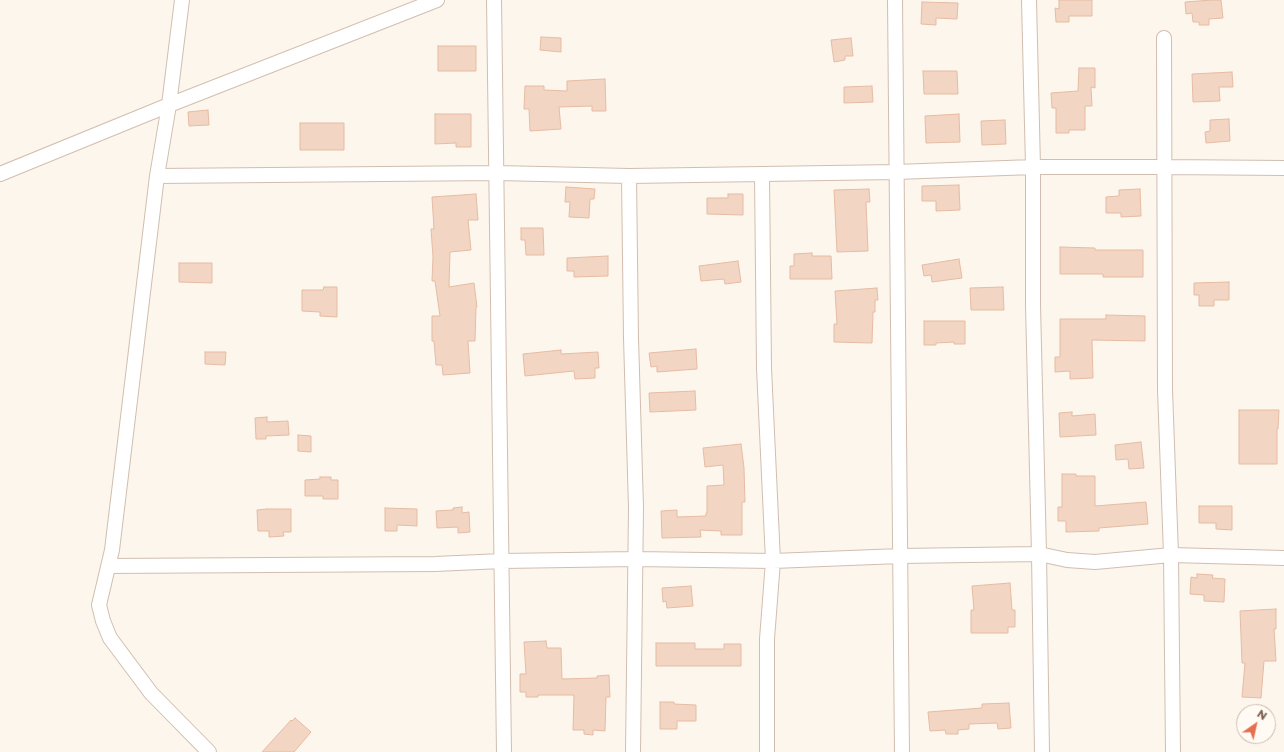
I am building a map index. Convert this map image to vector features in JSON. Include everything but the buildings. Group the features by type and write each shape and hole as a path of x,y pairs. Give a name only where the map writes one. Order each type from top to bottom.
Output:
{"street":[{"path":"182,0 169,105 157,176 113,542 100,605 103,621 110,638 151,693 209,752"},
{"path":"0,174 169,105 437,0"},
{"path":"494,0 504,752"},
{"path":"895,0 902,752"},
{"path":"1028,0 1042,752"},
{"path":"1164,38 1165,390 1171,555 1173,752"},
{"path":"157,176 497,173 629,176 896,172 1032,167 1284,168"},
{"path":"762,174 764,368 773,561 766,639 767,752"},
{"path":"629,176 631,338 636,508 633,752"},
{"path":"108,566 435,564 635,558 773,561 900,556 1039,554 1067,560 1096,562 1171,555 1284,558"}]}
